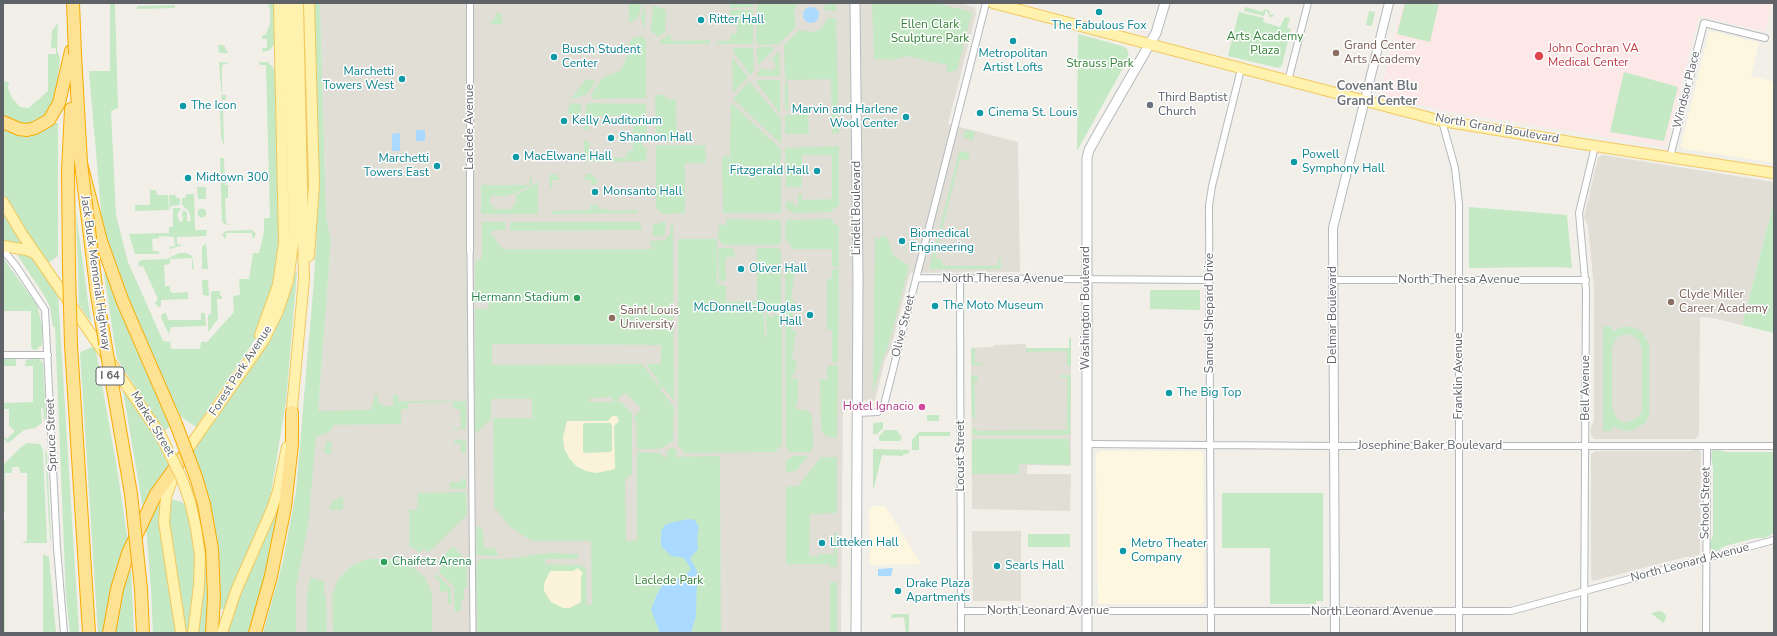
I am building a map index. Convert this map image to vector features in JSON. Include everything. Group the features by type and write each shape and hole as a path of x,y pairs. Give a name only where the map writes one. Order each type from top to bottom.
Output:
{"highway":[{"name":"Jack Buck Memorial Highway","path":"73,3 76,82 82,163 97,295 131,494 141,589 143,633"},
{"name":"Jack Buck Memorial Highway","path":"78,3 68,164 69,269 71,346 89,633"},
{"path":"3,122 18,129 27,130 35,128 49,120 59,103 65,72 76,36"},
{"path":"82,163 105,255 123,302 176,424 196,477 206,512 212,549 214,597 212,633"},
{"path":"255,633 271,576 282,520 292,444 292,412"},
{"path":"109,633 117,589 128,553 156,494 182,458"}],"main road":[{"path":"242,373 272,306 282,266 284,225 279,3"},
{"name":"Forest Park Avenue","path":"181,633 164,522 168,493 182,458 264,340 276,317 288,282 293,251 294,223 289,3"},
{"path":"298,3 304,279"},
{"path":"222,633 236,591 264,529 278,491 292,412 304,279 311,241 314,185 309,3"},
{"name":"Lindell Boulevard","path":"854,3 858,281 856,413"},
{"name":"North Grand Boulevard","path":"993,3 1442,121 1774,173"},
{"name":"Washington Boulevard","path":"1087,633 1087,158 1089,150 1156,33 1165,3"},
{"name":"Market Street","path":"3,202 36,254 160,434 176,466 190,502 200,556 199,586 193,633"},
{"path":"3,246 27,250 36,254"},
{"path":"856,413 856,633"}],"street":[{"name":"Laclede Avenue","path":"470,3 470,250"},
{"name":"Olive Street","path":"856,413 875,413 883,408 986,3"},
{"path":"1288,81 1308,3"},
{"name":"Delmar Boulevard","path":"1335,633 1333,228 1390,3"},
{"name":"Windsor Place","path":"1670,157 1704,23 1765,38"},
{"name":"Samuel Shepard Drive","path":"1212,633 1211,192 1241,69"},
{"name":"Franklin Avenue","path":"1442,121 1451,149 1458,187 1459,633"},
{"name":"Bell Avenue","path":"1584,633 1586,280 1579,213 1595,146"},
{"name":"Spruce Street","path":"3,250 16,266 45,310 57,548 64,633"},
{"path":"470,250 472,633"},
{"name":"North Theresa Avenue","path":"916,278 1210,280"},
{"name":"Locust Street","path":"960,279 961,633"},
{"name":"North Theresa Avenue","path":"1333,280 1586,280"},
{"path":"3,355 48,355"},
{"name":"Josephine Baker Boulevard","path":"1086,444 1334,446 1774,446"},
{"name":"School Street","path":"1706,446 1706,633"},
{"name":"North Leonard Avenue","path":"961,611 1511,611 1774,540"}],"shaded area":[{"name":"Saint Louis University","path":"320,3 959,3 975,7 976,14 948,124 1018,142 1020,272 910,273 891,348 885,360 875,401 843,400 841,633 284,633 318,411 331,241 326,217"},
{"name":"John Cochran VA Medical Center","path":"1403,3 1772,3 1765,32 1699,16 1667,141 1663,146 1452,112 1384,97 1381,91"},
{"path":"1712,31 1759,43 1751,76 1774,82 1774,163 1685,149 1681,146 1709,32"},
{"name":"Clyde Miller Career Academy","path":"1602,155 1774,182 1774,201 1742,325 1713,318 1700,317 1699,435 1695,439 1594,439 1591,435 1591,427 1594,421 1594,288 1588,226 1584,217 1598,158"},
{"path":"1026,344 1026,348 1071,348 1071,466 1027,465 1027,474 1071,474 1070,511 972,509 971,348 993,347 994,345"},
{"path":"1699,449 1701,453 1700,554 1593,581 1591,577 1591,454 1596,451 1692,451"},
{"path":"1101,451 1199,451 1203,453 1204,600 1202,604 1098,604 1096,454"},
{"path":"873,506 885,506 921,564 870,565 869,509"},
{"name":"Searls Hall","path":"972,531 1021,531 1021,601 973,601"}],"green space":[{"path":"110,3 115,3 118,108 111,111 116,215 128,262 163,341 170,342 171,349 200,349 201,342 207,342 234,312 233,296 240,295 239,279 249,279 253,253 259,253 264,232 264,218 270,218 266,65 260,65 259,62 268,62 276,71 280,248 276,279 263,322 254,341 196,427 177,414 114,269 102,222 89,71 110,71"},
{"path":"268,3 274,3 275,43 270,50 263,52 262,48 267,48 267,39 262,39 262,36 266,34 270,24 270,10"},
{"path":"313,3 320,3 326,217 331,241 318,411 371,410 375,394 378,395 378,403 382,403 382,406 393,406 393,395 398,395 398,401 466,401 466,429 453,430 454,428 461,428 460,410 453,408 453,402 408,403 408,409 401,409 401,424 333,425 331,431 316,437 308,526 296,587 296,633 263,633 283,561 296,491 314,280 317,230"},
{"path":"629,3 642,3 638,18 629,23"},
{"path":"730,3 753,3 753,7 730,8"},
{"path":"757,3 798,3 794,11 796,27 779,44 760,45 756,42"},
{"path":"824,3 836,3 836,11 824,10"},
{"name":"Ellen Clark Sculpture Park","path":"872,3 936,3 972,12 957,70 946,73 948,65 906,56 894,60 874,59"},
{"path":"1405,3 1439,3 1430,42 1397,34"},
{"path":"175,5 175,8 137,9 137,6"},
{"path":"653,5 666,10 665,32 658,37 651,31"},
{"path":"644,6 645,7 645,31 641,18"},
{"path":"1245,7 1263,12 1264,9 1269,10 1270,15 1274,14 1273,17 1270,17 1266,10 1264,16 1244,11"},
{"path":"730,10 753,10 753,44 716,44 718,41 730,41 731,34 737,34 737,25 730,25"},
{"path":"1369,11 1375,12 1372,26 1366,25"},
{"name":"Arts Academy Plaza","path":"1239,12 1264,18 1263,22 1280,27 1285,17 1290,18 1287,28 1291,29 1282,65 1279,68 1228,56"},
{"path":"496,13 501,13 503,24 490,24"},
{"path":"828,18 836,18 839,133 833,133 832,136 831,79 787,80 785,78 784,45 799,30 814,32 821,29"},
{"path":"58,23 57,50 60,58 56,97 45,118 38,122 21,124 9,120 3,115 3,81 9,82 8,88 12,98 20,107 29,108 48,91 48,54 56,54 56,48 51,48 52,31"},
{"name":"Strauss Park","path":"1078,34 1122,46 1127,49 1129,57 1077,151"},
{"path":"668,35 671,35 671,41 710,40 710,44 660,44 661,40"},
{"path":"640,36 646,40 646,98 593,99 591,94 602,78 621,70 627,57 630,41 633,38"},
{"path":"218,45 224,45 228,53 219,53"},
{"path":"760,47 773,47 774,49 758,65 756,50"},
{"path":"733,48 753,48 754,71 750,75 734,53"},
{"path":"779,51 780,76 758,76 757,73 762,68 769,71 774,70 776,65 772,59"},
{"path":"732,57 748,77 733,93"},
{"path":"219,62 229,63 222,65 222,95 226,95 226,100 222,100"},
{"path":"1624,72 1678,87 1664,141 1610,132"},
{"path":"586,79 596,81 586,95 571,99"},
{"path":"780,80 780,114 756,81"},
{"path":"749,81 781,119 781,144 733,99"},
{"path":"788,82 788,108 807,107 807,110 785,109 785,84"},
{"path":"655,95 663,95 669,100 676,99 677,142 656,142"},
{"path":"570,103 581,104 581,114 567,114"},
{"path":"588,103 646,104 647,135 643,135 643,147 647,147 646,161 589,162 587,160 587,155 584,152 584,141 589,141 589,150 593,150 593,153 597,153 597,157 626,158 626,153 629,153 629,150 633,150 633,122 626,120 625,116 597,116 596,120 593,120 593,123 589,123 589,130 584,130 586,106"},
{"path":"731,103 781,149 780,213 723,213 722,156 730,156"},
{"path":"223,108 224,146 221,137 220,109"},
{"path":"808,114 809,134 785,134 785,115"},
{"path":"58,123 58,256 47,264 18,220 3,193 3,126 50,126"},
{"path":"965,130 975,132 973,141 963,137"},
{"path":"656,145 705,145 706,163 685,163 685,213 663,214 656,208"},
{"path":"839,146 839,206 833,209 832,212 795,213 786,209 786,201 794,202 794,206 798,206 798,194 802,194 802,200 832,199 832,155 802,155 802,187 786,187 785,148"},
{"path":"962,151 970,153 968,160 960,159 935,258 942,260 943,266 998,266 999,258 1001,258 1001,269 929,269 959,152"},
{"path":"220,158 224,158 225,185 228,185 228,198 225,198 226,223 231,225 224,224 222,221"},
{"path":"551,174 556,174 560,180 552,180 552,188 550,188 549,176"},
{"path":"586,174 591,174 597,180 597,184 591,185 591,180 584,180"},
{"path":"530,178 532,178 532,184 514,194 509,194 509,196 490,196 490,205 493,205 493,209 513,209 513,205 516,204 516,195 538,182 538,214 481,214 481,185 529,185"},
{"path":"197,187 206,187 206,199 198,199"},
{"path":"150,190 156,190 157,195 168,195 169,210 135,211 135,205 150,205"},
{"path":"187,194 194,194 195,230 207,230 206,236 177,237 177,244 183,245 170,249 169,247 175,246 174,237 159,236 159,238 152,239 153,251 159,251 159,254 135,254 129,234 169,233 169,227 173,227 173,208 181,208 177,215 180,222 183,220 183,210 187,212 187,221 191,221 189,211 182,205 182,198 185,198"},
{"path":"169,195 175,195 177,198 180,198 179,205 171,206 170,210"},
{"path":"1774,201 1774,333 1742,325"},
{"path":"590,205 598,205 598,209 607,209 607,211 638,210 637,213 552,214 552,211 590,210"},
{"path":"1469,207 1567,215 1572,268 1469,268"},
{"path":"200,209 204,209 206,213 204,217 200,217 198,215 198,211"},
{"path":"3,210 23,245 11,244 3,240"},
{"path":"76,212 86,287 91,322 79,305"},
{"path":"726,219 779,220 781,222 781,242 778,245 723,245 718,238 719,225 726,225"},
{"path":"832,219 834,224 839,226 839,267 832,266 832,249 792,249 785,237 786,220"},
{"name":"Laclede Park","path":"482,222 505,222 506,230 493,230 491,234 503,249 654,249 650,244 650,241 665,240 670,234 671,224 673,222 674,401 663,387 660,389 674,407 673,441 660,449 637,449 636,420 634,420 634,416 641,408 626,393 619,397 619,401 612,401 612,397 591,398 589,402 621,402 632,413 632,474 625,480 626,541 637,540 637,452 661,453 662,457 667,457 667,451 672,447 677,451 676,457 720,456 721,633 477,633 476,567 479,559 506,559 548,553 578,554 578,559 546,559 545,564 581,565 586,569 587,605 592,605 591,541 532,541 510,527 494,507 493,418 532,418 532,399 491,399 491,419 475,434 475,309 489,309 488,302 475,302 475,262 481,259","holes":["492,344 661,345 661,364 646,364 660,383 658,385 642,364 492,365"]},
{"path":"510,222 640,222 642,230 510,231"},
{"path":"659,222 666,222 665,234 661,237 653,236 653,224 659,224"},
{"path":"252,230 256,234 253,239 252,233 226,233 226,239 222,235 226,231"},
{"path":"883,235 888,239 893,255 909,266 888,347 883,357 873,394 875,238 876,236 878,240"},
{"path":"678,239 717,239 717,283 726,286 726,302 757,301 757,250 755,248 779,248 781,251 781,313 774,313 771,310 767,313 771,318 774,315 782,315 782,445 775,452 684,453 678,445","holes":["765,304 767,337 765,337 763,306 714,305"]},
{"path":"206,243 208,269 202,269 202,247"},
{"path":"718,248 732,248 733,252 735,252 734,257 725,257 726,281 719,281"},
{"path":"16,253 29,255 33,258 58,294 79,633 70,633 66,596 55,327 53,327 50,307 44,295"},
{"path":"179,253 186,253 192,256 194,269 192,269 192,258 170,259 170,264 164,265 165,286 170,286 170,291 173,293 188,292 188,299 161,300 161,306 158,307 155,303 158,299 143,266 139,267 138,262 142,260 167,259"},
{"path":"3,258 37,305 42,326 42,345 36,350 32,349 31,345 31,311 3,311"},
{"path":"792,267 792,271 795,270 791,300 795,301 791,330 796,331 792,359 797,360 795,373 791,376 792,378 798,379 798,402 796,403 796,409 807,410 812,416 813,446 810,452 789,451 786,445 785,271"},
{"path":"832,269 839,269 838,362 832,362 832,330 827,330 827,279 832,279"},
{"path":"297,272 286,401 270,499 253,544 224,609 219,609 205,487 193,451 202,435 262,353 284,309 294,273"},
{"path":"105,273 171,426 164,431 117,359"},
{"path":"202,280 208,280 209,296 203,295"},
{"path":"1150,290 1200,290 1200,310 1150,309"},
{"path":"220,291 220,296 222,296 222,299 217,299 218,319 208,332 208,315 211,314 211,292"},
{"path":"166,313 168,320 201,320 201,313 205,313 206,326 171,327 169,334 161,318 162,314"},
{"path":"1603,326 1612,327 1612,332 1622,327 1633,327 1642,332 1649,344 1649,415 1645,423 1634,430 1624,431 1612,426 1612,431 1603,431","holes":["1630,334 1638,339 1642,348 1642,410 1638,418 1625,423 1617,419 1612,409 1612,348 1615,340 1619,336"]},
{"path":"1071,337 1071,366 1067,366 1067,351 1026,352 1026,348 1069,348 1069,339"},
{"path":"95,346 117,468 128,542 106,633 98,633 80,352"},
{"path":"971,348 975,348 975,363 982,363 982,365 972,365"},
{"path":"3,357 14,357 16,360 16,366 3,366"},
{"path":"38,358 43,363 46,418 44,421 43,408 41,408 42,423 35,428 24,430 8,443 3,436 7,439 15,431 9,426 9,409 3,409 3,403 33,402 33,366 25,366 26,360"},
{"path":"831,365 838,365 837,438 825,436 821,430 820,379 827,379 827,368"},
{"path":"971,375 978,376 978,380 975,381 975,418 972,418"},
{"path":"1060,375 1071,375 1070,435 972,435 972,428 976,428 976,431 1067,430 1067,378 1061,378"},
{"path":"122,385 148,424 169,465 143,509"},
{"path":"927,415 939,415 939,421 927,421"},
{"path":"883,422 883,428 877,434 873,434 873,423"},
{"path":"885,430 897,430 902,438 900,441 879,441 879,436"},
{"path":"919,432 950,432 950,436 919,436 919,450 912,450 912,440"},
{"path":"456,439 466,441 466,453 461,453 461,444 453,443"},
{"path":"972,439 1069,439 1070,465 1019,464 1019,474 972,474"},
{"path":"327,441 332,442 331,454 326,454 324,451"},
{"path":"27,443 40,444 43,450 47,543 21,543 27,541 27,473 20,473 19,467 12,467 12,473 5,473 5,512 3,512 3,465"},
{"path":"873,449 910,450 908,454 903,454 903,456 882,455 873,491"},
{"path":"1716,449 1726,452 1774,452 1774,533 1765,538 1756,538 1725,546 1717,551 1711,549 1710,544 1713,535 1713,468 1711,456 1712,451"},
{"path":"45,450 47,453 50,542"},
{"path":"793,456 808,456 796,471 786,472 786,461"},
{"path":"821,457 837,457 837,513 810,514 809,556 818,557 819,554 834,554 834,533 837,533 837,567 830,567 829,564 786,564 786,487 798,486"},
{"path":"285,472 276,532 257,610 248,633 226,633"},
{"path":"461,479 466,479 466,489 450,489 450,482 460,482"},
{"path":"466,492 467,515 428,553 424,549 419,553 413,547 409,547 409,510 417,510 418,493"},
{"path":"1222,493 1323,493 1323,601 1316,601 1316,604 1270,604 1270,548 1222,548"},
{"path":"343,496 343,510 331,510 329,507 333,501"},
{"path":"170,499 182,502 185,506 195,542 194,585 188,633 185,633 168,522"},
{"path":"197,499 202,517 210,581 207,633 197,633 199,521 195,500"},
{"path":"158,504 161,505 177,633 153,633 146,528"},
{"path":"3,519 5,519 5,633 3,633"},
{"path":"476,525 483,530 484,547 496,549 498,556 476,555"},
{"path":"1028,534 1070,534 1070,547 1028,547"},
{"path":"453,546 467,561 467,588 464,588 464,599 461,600 461,611 454,611 454,587 438,571 442,567 437,562"},
{"path":"43,554 49,557 56,633 43,633"},
{"path":"367,559 396,559 412,566 425,578 432,594 432,633 333,633 332,596 338,579 351,566"},
{"path":"131,568 134,633 112,633 124,586"},
{"path":"436,574 451,588 451,604 448,604 448,591 440,592 440,582 434,576"},
{"path":"310,577 324,582 324,595 326,595 327,633 307,633 307,597"},
{"path":"830,582 837,582 837,633 830,633"},
{"path":"1661,611 1666,615 1666,619 1663,623 1651,613"},
{"path":"892,614 909,614 909,633 906,633 904,617 891,618"}],"sand":[{"path":"612,416 617,416 619,421 614,426 615,469 597,473 586,471 576,466 569,458 564,448 563,437 567,421 608,421","holes":["585,423 610,423 612,425 612,450 610,452 585,453 583,451 583,425"]},
{"path":"578,568 583,573 581,578 581,602 570,608 563,608 551,602 544,591 544,584 550,571 573,571"}],"water":[{"path":"808,7 814,7 819,12 817,21 814,23 808,23 803,18 803,12"},
{"path":"416,130 425,130 425,141 416,141"},
{"path":"400,133 400,151 392,151 392,134"},
{"path":"688,519 695,520 699,528 697,537 698,549 690,558 697,571 696,616 691,633 660,633 651,610 657,594 662,586 686,575 691,569 684,558 671,556 661,546 661,531 665,525"},
{"path":"893,568 891,576 878,576 878,569"}],"place":[{"name":"The Fabulous Fox","path":"1099,12"},
{"name":"Ritter Hall","path":"701,20"},
{"name":"Metropolitan Artist Lofts","path":"1013,41"},
{"name":"Grand Center Arts Academy","path":"1336,53"},
{"name":"John Cochran VA Medical Center","path":"1539,56"},
{"name":"Busch Student Center","path":"554,57"},
{"name":"Marchetti Towers West","path":"402,79"},
{"name":"Third Baptist Church","path":"1150,105"},
{"name":"The Icon","path":"183,106"},
{"name":"Cinema St. Louis","path":"980,113"},
{"name":"Marvin and Harlene Wool Center","path":"906,117"},
{"name":"Kelly Auditorium","path":"564,121"},
{"name":"Shannon Hall","path":"611,138"},
{"name":"MacElwane Hall","path":"516,157"},
{"name":"Powell Symphony Hall","path":"1294,162"},
{"name":"Marchetti Towers East","path":"437,166"},
{"name":"Fitzgerald Hall","path":"817,171"},
{"name":"Midtown 300","path":"188,178"},
{"name":"Monsanto Hall","path":"595,192"},
{"name":"Biomedical Engineering","path":"902,241"},
{"name":"Oliver Hall","path":"741,269"},
{"name":"Hermann Stadium","path":"577,298"},
{"name":"Clyde Miller Career Academy","path":"1671,302"},
{"name":"The Moto Museum","path":"935,306"},
{"name":"McDonnell-Douglas Hall","path":"810,315"},
{"name":"Saint Louis University","path":"612,318"},
{"name":"The Big Top","path":"1169,393"},
{"name":"Hotel Ignacio","path":"922,407"},
{"name":"Litteken Hall","path":"822,543"},
{"name":"Metro Theater Company","path":"1123,551"},
{"name":"Chaifetz Arena","path":"384,562"},
{"name":"Searls Hall","path":"997,566"},
{"name":"Drake Plaza Apartments","path":"898,591"}],"district":[{"name":"Covenant Blu Grand Center","path":"1377,94"}]}
